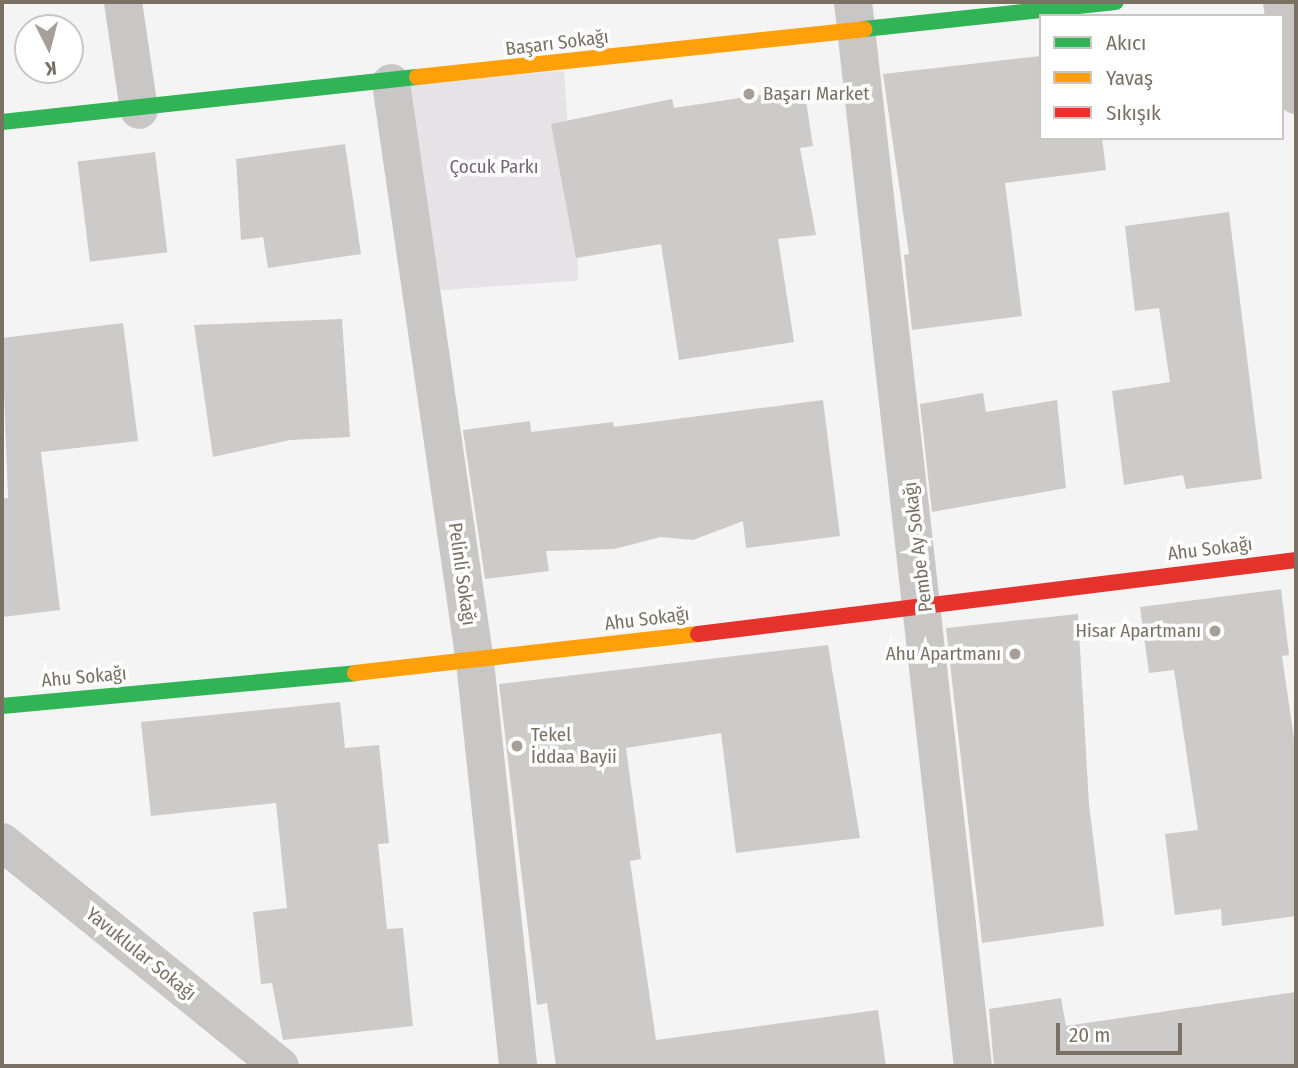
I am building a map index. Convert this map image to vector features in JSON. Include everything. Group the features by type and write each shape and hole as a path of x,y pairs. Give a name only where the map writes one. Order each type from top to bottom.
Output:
{"street":[{"path":"123,2 139,110"},
{"name":"Başarı Sokağı","path":"2,122 391,83 855,16 1116,2"},
{"path":"1284,15 1296,95"},
{"name":"Pembe Ay Sokağı","path":"855,16 925,604 973,1066"},
{"name":"Pelinli Sokağı","path":"391,83 475,662 518,1066"},
{"name":"Ahu Sokağı","path":"2,706 475,662 1296,559"},
{"name":"Yavuklular Sokağı","path":"2,842 280,1066"}],"green space":[{"name":"Çocuk Parkı","path":"564,71 579,280 422,291 407,82"}],"building":[{"path":"1039,56 1039,140 1102,140 1106,170 1005,183 1022,316 912,330 904,255 909,254 883,74"},
{"path":"804,88 813,146 800,148 816,235 778,239 794,342 679,360 661,244 576,258 551,124 672,99 674,108"},
{"path":"345,144 361,254 268,268 263,237 241,240 236,159"},
{"path":"155,152 167,252 90,262 78,162"},
{"path":"1229,212 1262,479 1186,489 1183,475 1124,485 1112,391 1170,382 1159,308 1135,311 1125,226"},
{"path":"342,319 350,437 290,440 213,457 194,325"},
{"path":"123,323 138,441 41,452 60,610 2,617 2,499 8,498 2,338"},
{"path":"983,393 986,412 1057,400 1066,488 932,512 920,404"},
{"path":"823,400 840,536 746,548 743,521 693,540 661,537 614,549 546,551 549,571 485,579 463,430 530,421 531,432 613,422 614,427"},
{"path":"1281,589 1289,655 1282,656 1296,753 1296,916 1222,926 1221,909 1175,915 1165,834 1198,830 1174,670 1149,673 1140,607"},
{"path":"1078,614 1089,804 1104,926 982,943 946,628"},
{"path":"828,645 860,838 736,853 721,733 626,748 641,859 630,861 656,1040 878,1010 886,1066 556,1066 547,1003 537,1005 499,684"},
{"path":"340,702 345,748 379,745 389,843 378,844 387,929 403,928 413,1026 283,1040 272,983 261,984 253,912 287,908 276,803 151,816 141,722"},
{"path":"1296,992 1296,1066 994,1066 989,1009 1061,998 1066,1026"}],"traffic: fast":[{"path":"864,29 1116,2"},
{"path":"2,122 417,77"},
{"path":"2,706 355,673"}],"traffic: slow":[{"path":"417,77 864,29"},
{"path":"355,673 698,634"}],"traffic: jam":[{"path":"698,634 1296,560"}],"place":[{"name":"Başarı Market","path":"749,94"},
{"name":"Hisar Apartmanı","path":"1215,631"},
{"name":"Ahu Apartmanı","path":"1015,654"},
{"name":"Tekel İddaa Bayii","path":"517,746"}]}
